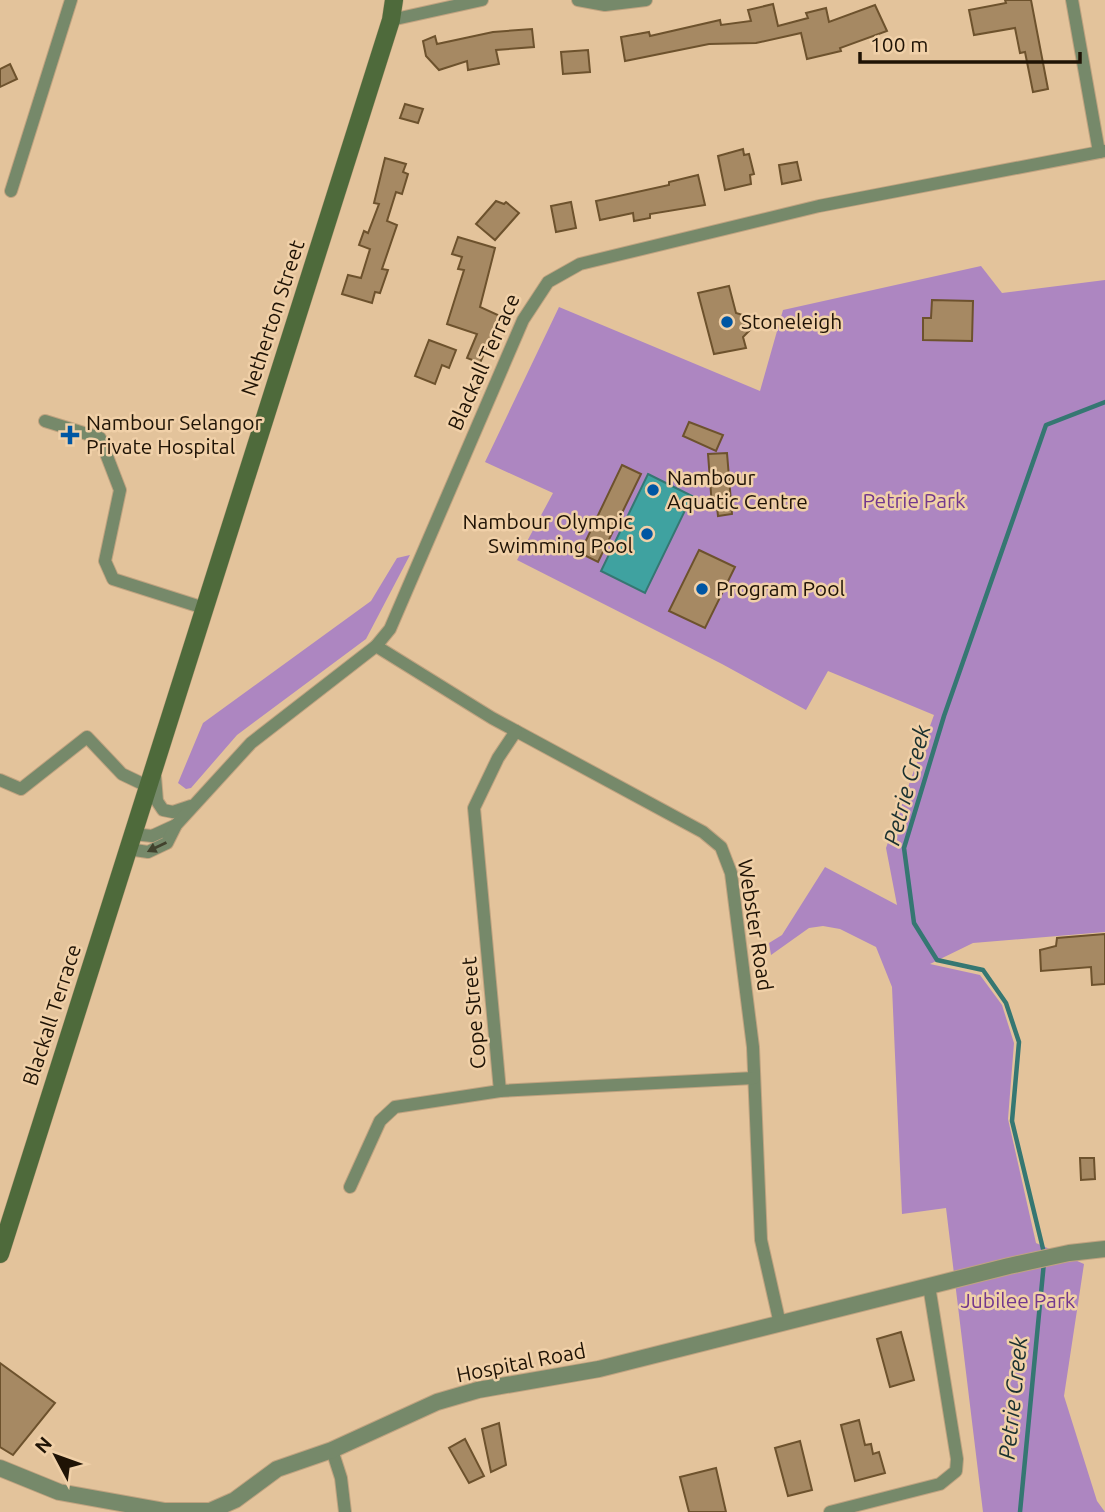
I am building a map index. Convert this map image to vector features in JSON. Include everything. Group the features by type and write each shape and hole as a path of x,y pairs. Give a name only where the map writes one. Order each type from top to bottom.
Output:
{"main road":[{"name":"Netherton Street","path":"131,841 391,20 394,0"},
{"name":"Blackall Terrace","path":"0,1254 131,841"}],"street":[{"path":"11,191 71,0"},
{"path":"391,20 482,0"},
{"path":"578,0 605,5 646,0"},
{"path":"1072,0 1102,151"},
{"name":"Blackall Terrace","path":"131,841 152,836 176,825 261,734 376,646 396,617 523,320 548,282 580,264 807,209 1102,151"},
{"path":"45,421 100,438 120,490 105,561 113,579 204,608"},
{"name":"Webster Road","path":"376,646 516,731 704,832 721,847 731,873 754,1078 761,1240 780,1324"},
{"name":"Cope Street","path":"516,731 498,758 474,808 500,1091 754,1078"},
{"path":"0,780 21,789 87,737 122,774 147,786"},
{"path":"154,765 160,807 173,812 193,806"},
{"path":"350,1187 380,1121 395,1107 500,1091"},
{"name":"Hospital Road","path":"0,1468 59,1492 165,1511 202,1512 235,1500 277,1469 332,1450 437,1402 478,1390 599,1369 1009,1266 1069,1253 1105,1249"},
{"path":"831,1512 940,1484 951,1478 956,1471 957,1459 929,1286"},
{"path":"332,1450 341,1478 345,1512"}],"green space":[{"name":"Petrie Park","path":"981,266 1002,293 1105,280 1105,932 973,943 930,964 980,975 1002,1005 1014,1043 1008,1119 1036,1243 1084,1264 1064,1396 1097,1501 1105,1512 983,1512 946,1208 902,1214 892,987 876,947 840,929 823,926 809,928 771,955 769,943 782,935 825,867 897,905 886,848 934,715 828,671 806,710 722,664 517,560 553,493 485,462 559,307 760,391 783,310"},
{"path":"410,555 366,639 237,735 191,788 186,789 178,783 203,723 371,601 397,558"}],"water":[{"name":"Nambour Olympic Swimming Pool","path":"648,474 692,496 645,593 601,571"}],"building":[{"path":"1005,0 1031,0 1048,89 1033,92 1025,52 1020,53 1015,28 974,35 969,10 1006,3"},
{"path":"773,4 778,26 808,18 806,13 826,8 829,22 875,5 887,31 840,48 841,51 807,59 801,33 756,43 709,44 625,61 621,37 649,32 650,36 720,20 721,25 751,21 748,10"},
{"path":"532,29 534,47 496,50 499,64 468,70 467,61 439,70 426,56 423,41 435,36 437,44 493,32"},
{"path":"588,50 590,72 563,74 561,52"},
{"path":"10,64 17,79 0,87 0,69"},
{"path":"405,104 423,109 418,123 400,118"},
{"path":"743,149 744,155 749,154 754,174 750,175 751,184 725,190 718,156"},
{"path":"385,158 406,164 403,172 408,174 402,194 396,192 387,221 397,225 382,269 388,270 380,293 375,292 372,303 342,294 348,275 361,278 370,249 359,245 364,231 368,233 379,204 374,203"},
{"path":"797,162 801,180 782,184 779,165"},
{"path":"698,175 705,205 650,214 650,218 634,221 633,213 600,220 596,201 669,185 669,182"},
{"path":"496,201 504,204 506,202 519,213 495,240 476,224"},
{"path":"571,202 576,228 556,232 551,206"},
{"path":"458,237 495,248 480,307 500,316 480,363 467,358 477,334 447,324 464,270 458,269 462,257 452,254"},
{"name":"Stoneleigh","path":"729,286 736,313 746,316 751,329 743,337 746,348 714,354 698,293"},
{"path":"932,300 973,301 972,341 923,340 923,318 931,318"},
{"path":"429,340 456,350 449,368 442,365 435,384 415,376"},
{"path":"689,422 723,435 716,451 683,436"},
{"path":"727,453 732,514 718,516 717,507 712,506 708,454"},
{"path":"622,465 641,474 598,562 580,553"},
{"name":"Program Pool","path":"699,550 735,567 705,628 669,611"},
{"path":"1105,934 1105,984 1092,985 1091,967 1041,971 1040,950 1056,946 1057,938"},
{"path":"1080,1158 1094,1158 1095,1179 1081,1180"},
{"path":"901,1332 914,1380 890,1387 877,1339"},
{"path":"0,1363 55,1403 13,1455 0,1447"},
{"path":"859,1420 865,1445 871,1444 873,1454 879,1452 885,1473 855,1481 841,1425"},
{"path":"499,1423 506,1465 491,1472 482,1429"},
{"path":"465,1439 484,1476 469,1483 449,1448"},
{"path":"800,1441 812,1490 788,1496 775,1448"},
{"path":"716,1468 726,1512 689,1512 680,1477"}],"waterway":[{"name":"Petrie Creek","path":"1044,1253 1012,1121 1019,1042 1006,1003 983,970 937,960 914,923 904,848 944,716 1046,425 1105,402"},
{"name":"Petrie Creek","path":"1020,1512 1044,1262"}],"place":[{"name":"Stoneleigh","path":"727,322"},
{"name":"Nambour Selangor Private Hospital","path":"70,435"},
{"name":"Nambour Aquatic Centre","path":"653,490"},
{"name":"Nambour Olympic Swimming Pool","path":"647,534"},
{"name":"Program Pool","path":"702,589"}],"park label":[{"name":"Jubilee Park","path":"1018,1301"}]}
